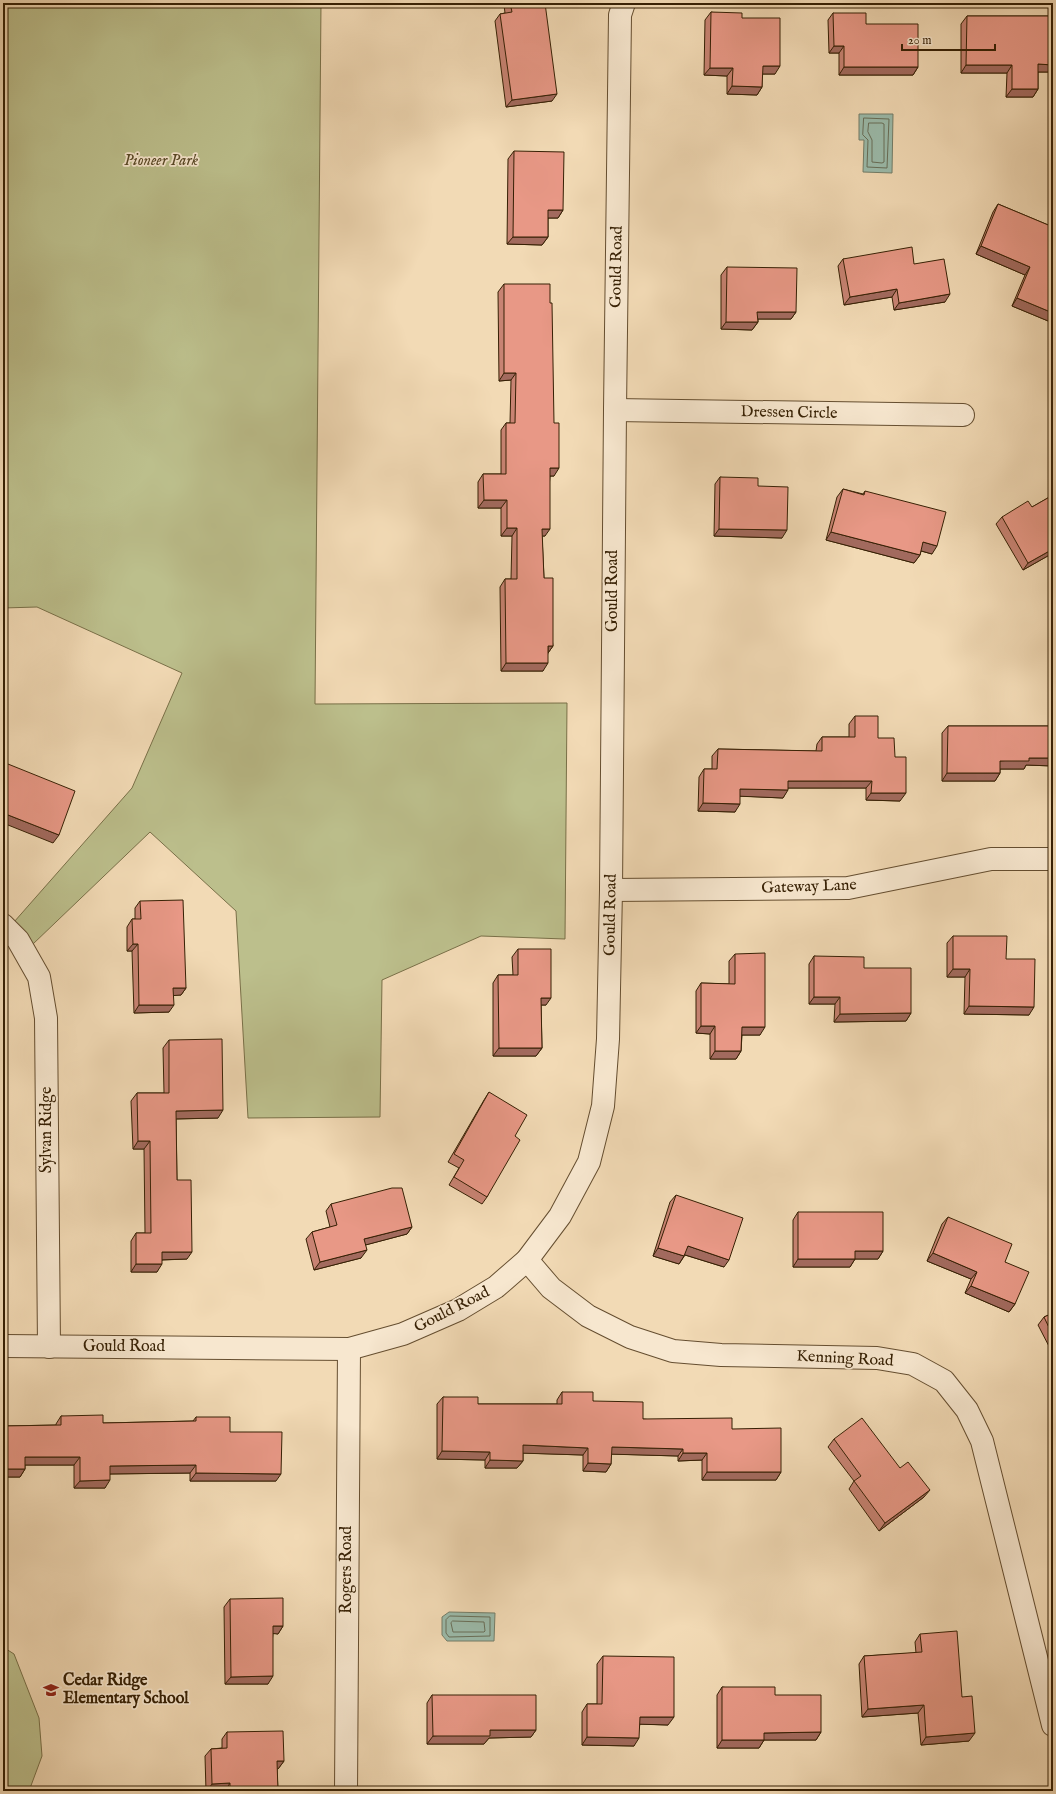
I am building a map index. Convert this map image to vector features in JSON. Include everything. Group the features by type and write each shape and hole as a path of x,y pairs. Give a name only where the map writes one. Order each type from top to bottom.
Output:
{"street":[{"name":"Gould Road","path":"3,1346 349,1349 403,1334 458,1310 496,1287 527,1260 560,1216 589,1162 604,1106 608,1039 611,890 620,15 624,3"},
{"name":"Dressen Circle","path":"615,410 963,415"},
{"name":"Gateway Lane","path":"611,890 848,888 991,859 1053,859"},
{"name":"Sylvan Ridge","path":"3,925 18,940 39,977 46,1018 48,1347"},
{"name":"Kenning Road","path":"527,1260 551,1288 588,1316 630,1337 673,1351 720,1355 877,1358 913,1364 944,1381 967,1410 982,1441 1053,1725"},
{"name":"Rogers Road","path":"346,1791 349,1349"}],"green space":[{"name":"Pioneer Park","path":"3,3 321,3 315,704 567,703 565,939 481,936 382,980 380,1117 248,1118 236,911 150,832 33,944 14,922 132,788 182,673 37,607 3,608"},
{"path":"3,1647 14,1654 39,1718 42,1756 29,1791 3,1791"}],"water":[{"path":"859,114 893,114 892,173 863,172 864,140 859,140"},
{"path":"449,1612 495,1613 494,1641 447,1641 442,1635 442,1617"}],"building":[{"path":"510,3 545,3 557,94 512,100 500,14 512,12"},
{"path":"711,12 742,13 742,18 780,18 780,66 763,66 762,87 732,86 733,68 710,68"},
{"path":"833,13 866,13 866,24 918,24 918,67 844,67 844,46 834,46"},
{"path":"967,16 1053,16 1053,65 1038,64 1038,89 1012,89 1012,65 966,65"},
{"path":"514,151 564,152 563,210 548,210 548,237 513,237"},
{"path":"998,204 1053,227 1053,313 1017,298 1030,267 981,246"},
{"path":"912,247 914,264 944,259 950,294 899,303 897,289 850,297 843,259"},
{"path":"727,267 797,268 796,312 757,312 758,322 726,322"},
{"path":"504,284 550,284 550,303 552,303 554,423 559,423 559,468 550,468 550,529 542,529 544,578 553,578 553,646 548,646 548,663 506,663 505,579 517,579 517,528 507,528 507,500 484,500 483,474 506,474 506,423 515,423 516,373 504,373"},
{"path":"720,477 758,478 758,486 788,487 787,530 719,529"},
{"path":"843,489 864,495 865,491 946,512 937,546 923,542 920,555 831,532"},
{"path":"1053,495 1053,549 1028,563 1002,517 1028,501 1032,507"},
{"path":"855,716 878,716 878,738 894,738 895,757 906,757 906,793 871,793 872,781 788,781 788,790 740,789 740,804 703,803 704,769 717,769 718,749 822,751 822,737 855,737"},
{"path":"948,726 1053,726 1053,758 1029,758 1029,761 1000,761 1000,773 947,773"},
{"path":"3,762 75,791 59,835 3,813"},
{"path":"183,900 186,988 173,988 174,1005 139,1005 138,944 133,944 132,919 141,919 140,901"},
{"path":"953,936 1007,936 1006,959 1035,959 1034,1007 969,1006 970,969 953,969"},
{"path":"518,949 551,949 551,998 541,998 542,1048 499,1048 498,975 518,975"},
{"path":"765,953 765,1027 742,1027 741,1051 715,1051 715,1026 701,1026 701,983 735,984 735,954"},
{"path":"814,956 864,957 864,968 911,968 911,1013 840,1014 840,997 814,997"},
{"path":"222,1039 223,1110 176,1111 177,1180 191,1180 192,1252 162,1252 162,1264 136,1264 136,1233 151,1233 150,1141 138,1141 137,1093 169,1093 169,1040"},
{"path":"489,1092 527,1115 515,1136 520,1140 487,1197 454,1177 464,1160 454,1154"},
{"path":"392,1188 402,1188 412,1227 364,1239 367,1250 320,1262 312,1232 337,1225 331,1204"},
{"path":"676,1195 743,1218 729,1260 688,1246 684,1256 658,1248"},
{"path":"798,1212 883,1212 883,1251 855,1251 855,1259 798,1259"},
{"path":"948,1217 1012,1244 1005,1262 1029,1272 1015,1304 971,1286 977,1272 933,1253"},
{"path":"1053,1313 1053,1336 1044,1317"},
{"path":"562,1392 593,1392 593,1401 643,1402 643,1419 732,1418 732,1429 781,1428 781,1472 707,1472 707,1453 683,1453 683,1449 612,1447 611,1464 588,1463 588,1448 523,1445 523,1461 490,1460 490,1452 442,1451 443,1397 478,1397 478,1404 562,1404"},
{"path":"103,1415 103,1423 196,1421 196,1417 230,1417 230,1432 282,1432 281,1474 196,1473 196,1465 110,1466 110,1480 80,1481 80,1457 25,1457 25,1469 3,1469 3,1426 61,1425 61,1416"},
{"path":"862,1418 900,1468 908,1462 930,1490 885,1523 854,1481 861,1476 834,1439"},
{"path":"283,1598 283,1626 273,1626 273,1676 231,1677 230,1599"},
{"path":"957,1631 962,1697 972,1696 975,1733 926,1737 924,1705 868,1709 864,1656 922,1652 920,1634"},
{"path":"603,1656 674,1657 674,1717 640,1717 639,1738 587,1737 587,1704 602,1704"},
{"path":"722,1687 775,1687 775,1695 821,1695 821,1732 764,1733 764,1740 722,1740"},
{"path":"432,1695 536,1695 536,1730 490,1730 490,1736 433,1736"},
{"path":"283,1731 284,1761 277,1761 278,1791 230,1791 230,1783 212,1784 211,1749 227,1748 227,1732"}],"place":[{"name":"Cedar Ridge Elementary School","path":"51,1690"}]}
